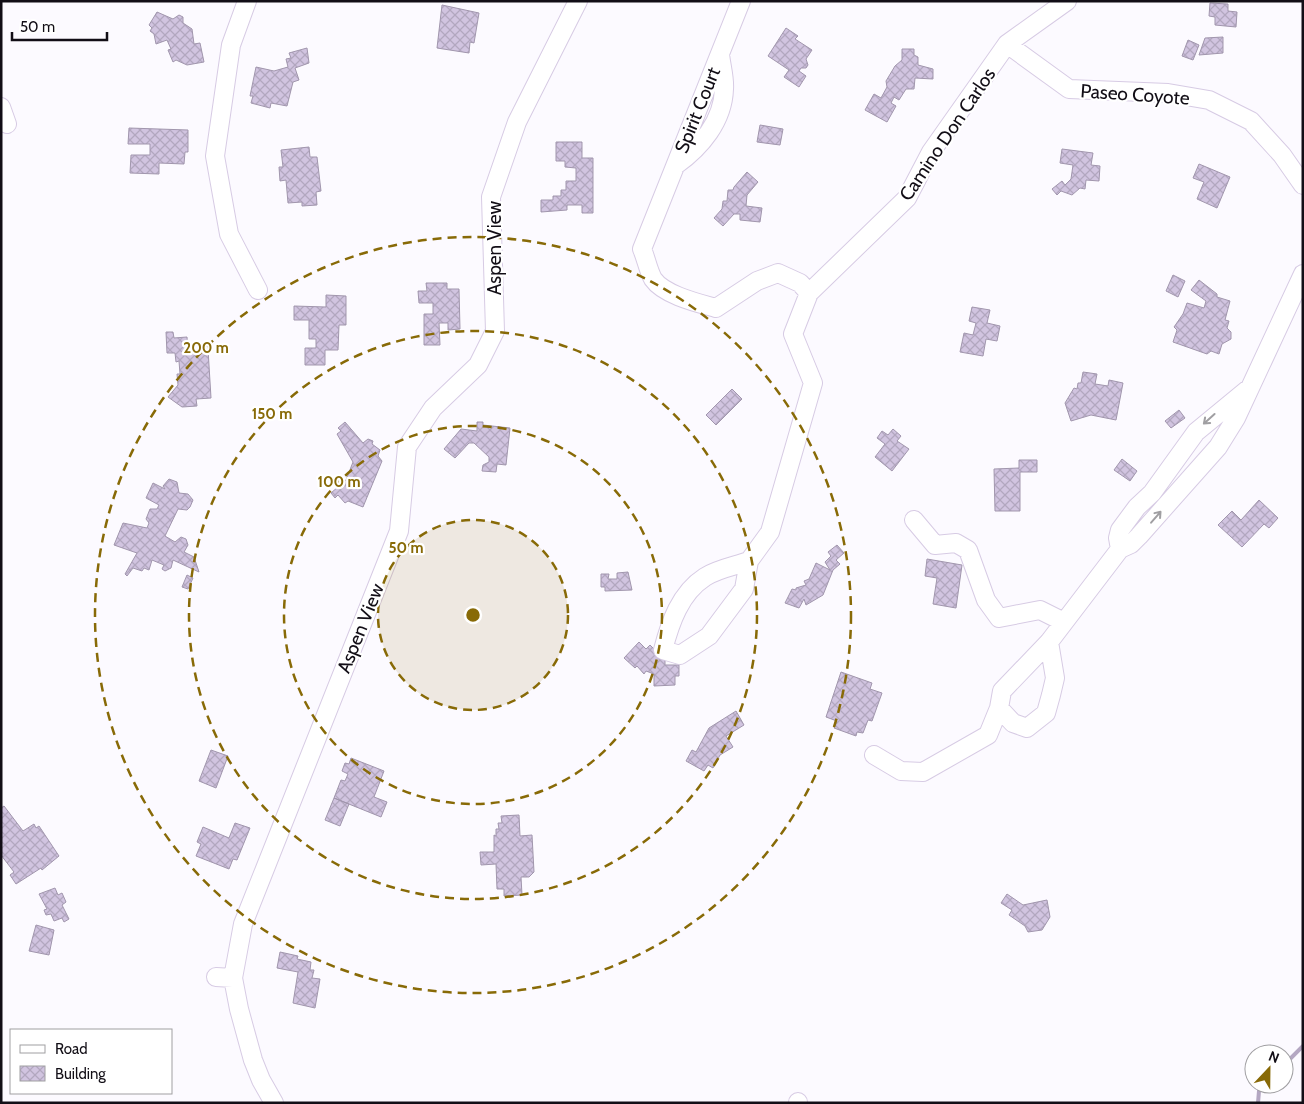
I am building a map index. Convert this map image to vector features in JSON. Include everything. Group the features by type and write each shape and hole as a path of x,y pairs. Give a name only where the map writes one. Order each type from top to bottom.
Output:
{"street":[{"path":"247,1 231,45 215,156 229,234 258,290"},
{"name":"Aspen View","path":"274,1103 261,1080 247,1043 233,978 243,924 398,531 407,447 433,408 478,364 495,332 491,197 517,122 578,1"},
{"name":"Spirit Court","path":"741,1 642,250 654,279 666,289 686,299 716,308 757,281 778,273 800,283 809,294"},
{"name":"Camino Don Carlos","path":"809,294 907,198 931,152 1007,44 1067,1"},
{"name":"Paseo Coyote","path":"1007,44 1068,89 1168,93 1209,100 1251,121 1282,155 1303,184"},
{"path":"1,107 7,124"},
{"path":"874,755 901,771 923,772 988,735 999,708 1002,691 1049,642 1120,549 1131,544 1139,536 1218,447 1236,418 1303,274"},
{"path":"749,561 705,577 685,595 670,622 663,650 680,654 709,636 744,589 749,561 770,532 813,383 793,334 809,294"},
{"path":"1120,549 1118,538 1120,530 1137,507 1152,493 1196,432 1248,390"},
{"path":"914,520 936,545 956,543 968,550 986,600 999,618 1040,610 1064,622"},
{"path":"999,708 1013,723 1027,728 1046,713 1055,678 1049,642"},
{"path":"216,977 233,978"}],"building":[{"path":"1210,3 1228,4 1228,11 1237,12 1236,27 1215,25 1215,17 1209,16"},
{"path":"442,5 479,13 474,43 470,42 469,53 437,48"},
{"path":"157,12 173,19 179,15 183,17 183,23 192,29 194,44 200,43 204,62 187,65 176,60 173,62 168,50 171,49 167,40 156,44 154,34 150,31 152,28 149,25"},
{"path":"786,28 798,36 795,39 812,50 806,59 808,65 799,71 806,76 799,87 784,77 789,70 768,56"},
{"path":"1223,37 1223,53 1199,55 1205,38"},
{"path":"1188,40 1199,45 1193,60 1182,56"},
{"path":"307,48 309,63 295,68 299,80 293,82 287,106 271,103 270,108 251,103 253,96 250,96 256,67 274,71 288,67 286,59 291,58 289,53"},
{"path":"902,49 914,49 914,55 918,57 918,65 933,69 933,79 915,78 914,89 906,89 899,100 894,97 891,103 896,106 887,122 865,110 874,94 881,98 887,87 886,81 895,66 902,60"},
{"path":"760,125 783,129 780,145 757,142"},
{"path":"129,128 188,130 188,152 185,152 184,164 159,163 159,174 130,173 131,155 150,155 150,144 128,144"},
{"path":"556,142 582,142 582,158 593,158 593,213 582,213 582,205 567,205 567,210 541,212 541,200 553,200 553,196 561,196 561,190 566,190 566,181 576,181 576,168 565,167 565,161 556,161"},
{"path":"309,147 310,157 317,157 321,191 316,192 317,205 302,206 302,202 288,203 286,180 280,181 279,167 283,167 281,150"},
{"path":"1062,149 1093,153 1091,165 1100,166 1099,181 1086,180 1085,189 1080,188 1072,195 1061,191 1057,195 1052,189 1062,181 1065,185 1071,179 1073,165 1060,163"},
{"path":"1199,164 1230,177 1217,208 1197,199 1204,182 1193,178"},
{"path":"747,172 758,182 747,195 746,206 762,208 760,222 740,220 740,214 734,214 723,226 714,218 722,209 723,201 727,201 728,190 733,190"},
{"path":"1173,275 1185,281 1178,297 1166,291"},
{"path":"1199,280 1217,294 1217,297 1230,301 1225,320 1229,321 1227,328 1231,332 1231,339 1222,344 1219,354 1211,351 1207,354 1173,342 1177,330 1174,327 1183,314 1187,303 1204,308 1206,301 1191,290"},
{"path":"426,283 447,283 447,289 459,289 460,329 448,330 448,323 439,323 440,345 424,345 424,314 433,314 433,303 419,303 418,291 427,291"},
{"path":"326,295 346,296 346,325 339,325 338,350 325,350 325,365 305,365 305,348 316,348 316,339 309,339 309,320 294,320 294,306 326,307"},
{"path":"972,307 990,310 987,323 1000,326 997,341 986,339 983,356 960,352 964,333 973,335 976,323 969,321"},
{"path":"166,332 173,332 174,338 187,337 188,351 208,349 211,398 196,399 197,406 182,407 168,397 178,385 177,374 180,374 179,361 176,362 175,353 167,353"},
{"path":"1083,372 1097,374 1095,384 1108,386 1109,380 1123,383 1116,420 1091,415 1071,421 1065,403 1074,388 1077,389 1078,383 1081,383"},
{"path":"732,389 742,399 716,425 706,415"},
{"path":"1179,410 1185,418 1171,428 1165,421"},
{"path":"345,422 363,443 368,439 373,441 372,444 380,450 378,456 382,461 363,507 348,501 345,503 338,495 335,498 331,493 346,480 353,462 337,434 341,431 338,428"},
{"path":"477,422 483,422 483,425 510,428 506,465 497,464 496,472 482,471 483,465 489,462 489,457 474,443 469,443 455,458 444,449 461,429 477,431"},
{"path":"893,429 901,436 897,441 909,449 892,471 875,457 885,444 877,438 882,431 888,435"},
{"path":"1122,459 1137,471 1130,481 1114,470"},
{"path":"1019,460 1037,460 1037,472 1020,472 1020,511 995,511 994,469 1019,468"},
{"path":"169,479 177,482 179,493 188,494 193,500 187,510 178,509 165,536 175,542 181,537 186,539 188,545 184,552 194,557 199,572 173,560 171,568 165,571 162,569 164,565 152,560 149,570 144,568 142,571 133,568 127,576 125,574 137,553 114,545 123,523 147,528 149,523 146,519 150,509 157,509 159,505 146,498 153,483 165,489 163,486"},
{"path":"1259,500 1278,518 1269,528 1264,524 1242,547 1218,525 1232,511 1241,520"},
{"path":"837,545 844,553 836,560 840,564 833,570 823,595 806,605 804,599 799,608 785,603 792,589 796,590 796,588 806,585 804,581 809,579 816,563 830,570 825,562 831,556 828,552"},
{"path":"927,559 962,565 956,608 933,604 937,578 925,576"},
{"path":"628,572 632,590 605,591 605,587 601,587 601,574 609,574 608,579 617,579 617,573"},
{"path":"187,575 193,578 188,589 182,587"},
{"path":"639,642 646,649 650,645 665,660 665,665 679,665 679,676 675,676 675,685 654,686 654,674 646,671 644,674 637,666 635,668 624,658"},
{"path":"841,672 872,683 870,689 882,693 872,721 868,720 863,733 857,732 856,736 834,728 837,721 826,717"},
{"path":"736,711 744,725 726,736 733,747 720,755 713,768 708,765 704,771 686,761 692,750 696,752 709,728"},
{"path":"211,750 228,756 216,788 199,781"},
{"path":"351,758 384,771 374,797 387,802 381,817 334,798 341,780 345,781 348,774 342,771 345,763 349,764"},
{"path":"334,798 349,804 340,826 325,820"},
{"path":"4,806 23,831 34,824 36,828 39,826 59,856 42,870 41,868 16,884 10,875 14,872 1,855 1,808"},
{"path":"519,815 520,836 532,835 534,872 529,877 521,877 522,895 504,896 504,889 497,889 496,864 481,865 480,852 494,852 494,835 496,836 496,829 499,829 498,823 502,823 501,816"},
{"path":"235,823 250,828 237,860 233,859 229,869 196,856 201,844 197,842 203,827 229,838"},
{"path":"55,888 58,895 62,893 66,902 62,905 69,919 64,922 62,918 54,921 51,914 46,915 44,910 47,909 39,894"},
{"path":"1007,894 1023,905 1047,900 1050,917 1042,930 1028,932 1025,926 1009,915 1012,910 1001,903"},
{"path":"36,925 54,930 49,955 29,951"},
{"path":"280,952 298,956 297,959 311,962 310,970 314,970 312,978 320,979 315,1008 293,1003 298,972 277,968"}],"waterway":[{"path":"1294,1055 1303,1046"},
{"path":"1258,1103 1259,1094"}]}
